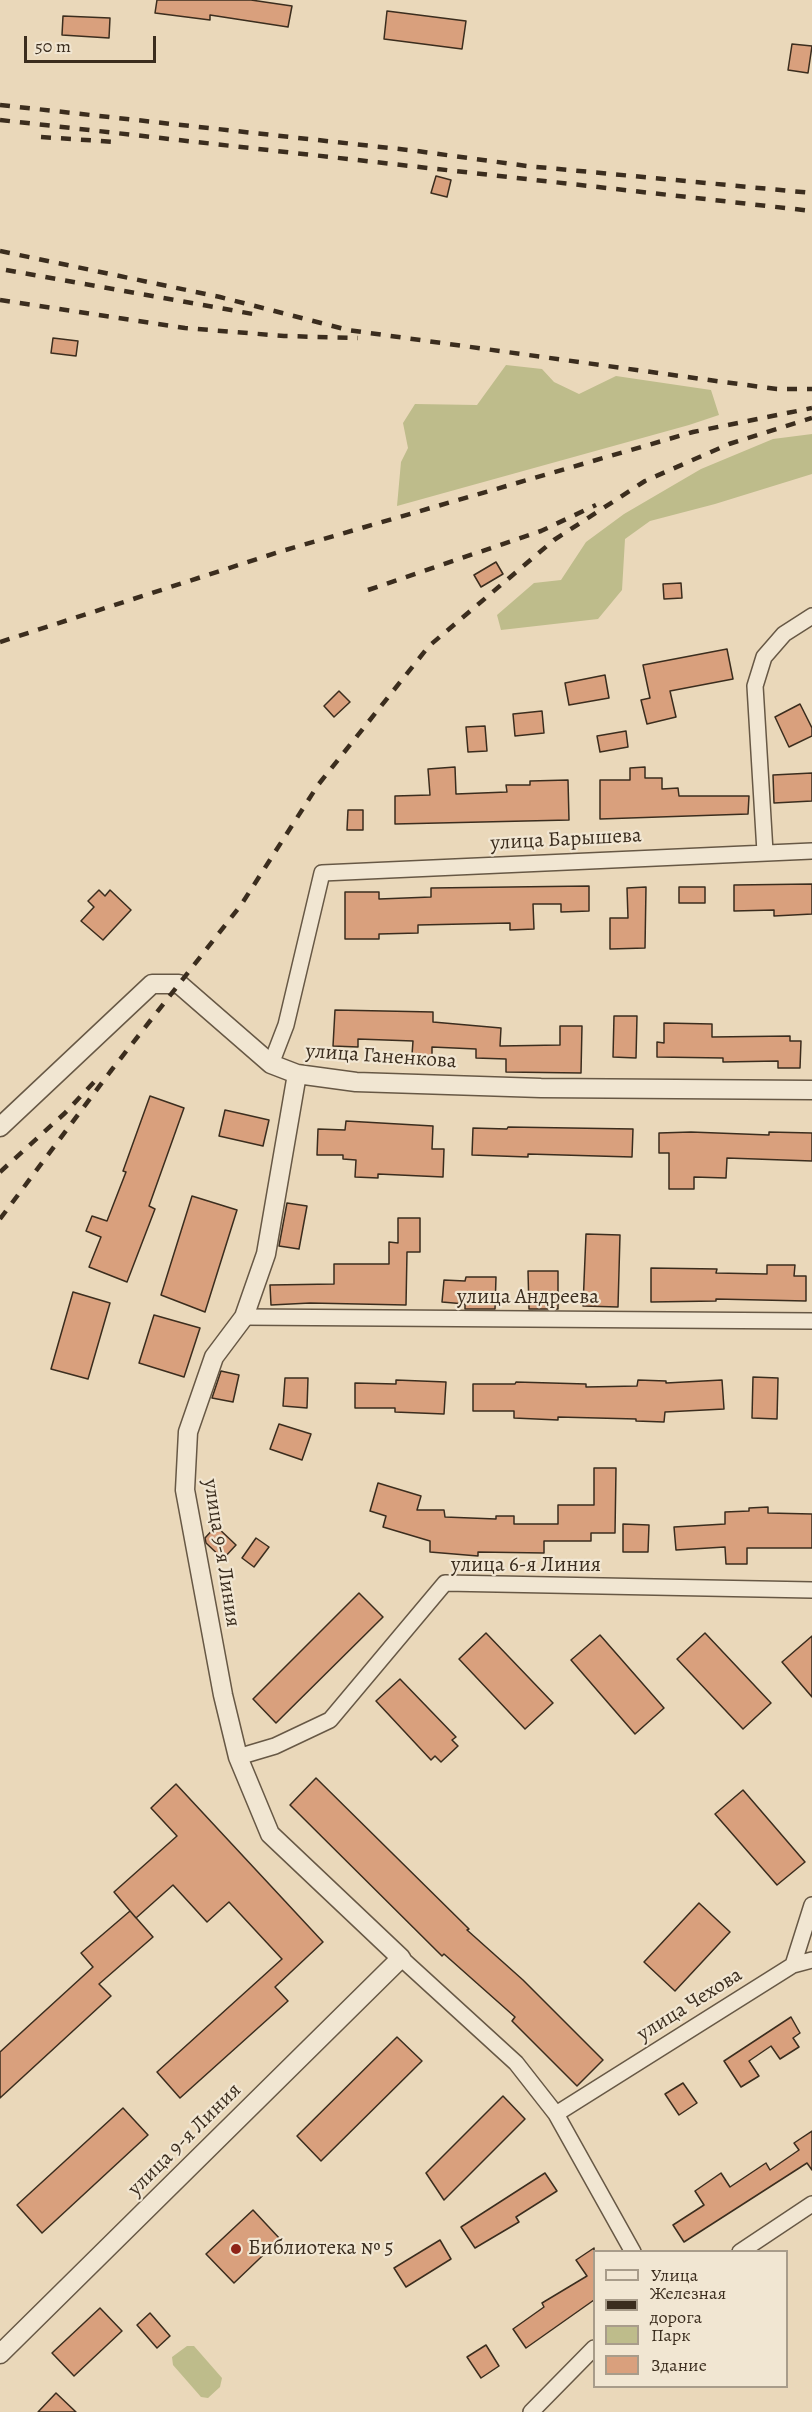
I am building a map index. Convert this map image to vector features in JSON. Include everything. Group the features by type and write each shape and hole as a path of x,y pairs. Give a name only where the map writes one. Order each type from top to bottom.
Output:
{"street":[{"path":"765,852 755,686 764,657 784,634 812,616"},
{"name":"улица Барышева","path":"271,1064 286,1025 322,873 812,851"},
{"name":"улица Ганенкова","path":"0,1127 152,984 179,984 271,1064 297,1074 356,1082 541,1088 812,1090"},
{"name":"улица 9-я Линия","path":"297,1074 266,1254 244,1317 214,1357 188,1432 185,1490 223,1695 238,1757 270,1834 516,2063 556,2114 632,2250"},
{"name":"улица Андреева","path":"244,1317 812,1321"},
{"name":"улица 6-я Линия","path":"238,1757 276,1746 330,1720 445,1583 812,1590"},
{"path":"793,1965 812,1905"},
{"name":"улица 9-я Линия","path":"0,2354 401,1958"},
{"name":"улица Чехова","path":"556,2114 793,1965 812,1960"},
{"path":"743,2250 812,2204"},
{"path":"531,2412 593,2349"}],"green space":[{"path":"506,365 542,369 554,382 579,394 616,376 711,390 719,415 397,506 401,462 408,448 403,423 415,404 477,405"},
{"path":"812,434 812,474 650,521 625,539 622,590 598,619 501,630 497,615 534,583 561,580 586,542 624,514 701,469 773,439"},
{"path":"187,2346 194,2346 222,2378 220,2387 208,2398 201,2397 173,2365 172,2357"}],"building":[{"path":"157,0 251,0 292,6 288,27 210,15 210,20 155,13"},
{"path":"387,11 466,21 462,49 384,39"},
{"path":"63,16 110,18 109,38 62,35"},
{"path":"792,44 812,46 808,73 788,70"},
{"path":"436,176 451,180 447,197 431,193"},
{"path":"53,338 78,341 76,356 51,353"},
{"path":"496,562 503,574 481,587 474,575"},
{"path":"681,583 682,598 664,599 663,584"},
{"path":"727,649 733,679 670,691 676,717 647,724 641,700 650,698 643,665"},
{"path":"605,675 609,698 569,705 565,683"},
{"path":"339,691 350,702 334,717 324,706"},
{"path":"800,704 812,728 812,736 789,747 775,717"},
{"path":"542,711 544,733 515,736 513,714"},
{"path":"485,726 487,751 468,752 466,727"},
{"path":"626,731 628,747 600,752 597,736"},
{"path":"455,767 456,794 507,792 506,785 530,785 530,781 568,780 569,820 395,824 395,796 430,795 428,769"},
{"path":"645,767 645,778 662,778 662,789 678,788 679,796 749,796 748,814 600,819 600,780 630,780 630,768"},
{"path":"812,773 812,801 774,803 773,775"},
{"path":"348,810 363,810 363,830 347,830"},
{"path":"812,884 812,914 774,916 774,910 734,911 734,885"},
{"path":"589,886 589,911 561,912 561,904 533,904 534,929 510,930 510,923 418,925 418,933 379,934 379,939 345,939 345,892 379,892 379,899 431,897 431,888"},
{"path":"646,887 645,948 610,949 610,918 628,918 627,888"},
{"path":"679,887 705,887 705,903 679,903"},
{"path":"99,890 105,896 110,890 131,910 103,940 81,921 94,907 88,901"},
{"path":"335,1010 433,1012 433,1022 501,1028 500,1046 560,1045 560,1026 582,1026 581,1073 506,1072 506,1059 476,1058 476,1049 432,1047 432,1056 412,1055 413,1041 358,1039 358,1047 333,1046"},
{"path":"614,1016 637,1016 636,1058 613,1057"},
{"path":"664,1023 712,1024 712,1037 790,1036 790,1041 801,1041 800,1068 778,1068 778,1061 723,1062 723,1058 657,1057 657,1042 664,1043"},
{"path":"150,1096 184,1108 149,1206 155,1209 127,1282 89,1267 101,1237 86,1231 92,1216 107,1221 126,1172 123,1171"},
{"path":"225,1110 269,1120 263,1146 219,1136"},
{"path":"346,1121 433,1126 432,1149 444,1149 443,1177 378,1174 378,1178 355,1177 356,1160 343,1159 343,1155 317,1155 318,1129 345,1130"},
{"path":"508,1127 633,1129 632,1157 472,1155 473,1128 507,1129"},
{"path":"769,1132 812,1133 812,1161 727,1158 726,1178 694,1177 694,1189 669,1189 669,1153 659,1153 659,1133 769,1135"},
{"path":"192,1196 237,1210 205,1312 161,1295"},
{"path":"287,1203 307,1206 299,1249 279,1246"},
{"path":"398,1218 420,1218 420,1252 407,1252 406,1305 310,1303 271,1305 270,1285 334,1284 334,1264 389,1264 389,1242 398,1243"},
{"path":"586,1234 620,1235 618,1307 583,1306"},
{"path":"767,1265 795,1265 794,1276 806,1276 806,1301 716,1299 716,1301 651,1302 651,1268 717,1269 716,1273 767,1274"},
{"path":"528,1271 558,1271 558,1309 529,1309"},
{"path":"466,1277 496,1277 495,1309 465,1309 465,1304 442,1302 444,1280 465,1281"},
{"path":"73,1292 110,1303 88,1379 51,1369"},
{"path":"154,1315 200,1328 184,1377 139,1363"},
{"path":"221,1371 239,1375 233,1402 212,1398"},
{"path":"753,1377 778,1378 777,1419 752,1418"},
{"path":"285,1378 308,1378 307,1408 283,1406"},
{"path":"396,1380 446,1382 444,1414 395,1412 395,1408 355,1408 355,1383 396,1384"},
{"path":"638,1380 666,1381 666,1383 722,1380 724,1409 665,1412 664,1422 636,1421 636,1419 514,1418 514,1411 473,1411 473,1384 515,1384 516,1382 586,1384 586,1387 637,1386"},
{"path":"279,1424 311,1434 302,1460 270,1449"},
{"path":"594,1468 616,1468 615,1533 591,1533 591,1541 544,1541 544,1553 478,1552 478,1556 430,1552 430,1541 383,1527 386,1516 370,1511 378,1483 421,1496 417,1510 444,1510 445,1517 496,1519 496,1516 514,1516 514,1524 558,1524 558,1505 594,1505"},
{"path":"768,1507 768,1513 812,1514 812,1548 747,1548 747,1564 726,1564 725,1547 676,1550 674,1527 725,1524 725,1512"},
{"path":"623,1524 649,1525 648,1552 623,1552"},
{"path":"216,1526 236,1545 223,1559 206,1543 205,1538"},
{"path":"256,1538 269,1547 254,1567 242,1558"},
{"path":"359,1593 383,1617 276,1723 253,1699"},
{"path":"486,1633 553,1703 525,1729 459,1659"},
{"path":"705,1633 771,1703 743,1729 677,1659"},
{"path":"600,1635 664,1708 635,1734 571,1660"},
{"path":"812,1636 812,1697 782,1662"},
{"path":"400,1679 456,1737 452,1740 458,1746 441,1762 435,1756 431,1760 376,1701"},
{"path":"316,1778 469,1929 467,1930 523,1980 603,2060 577,2086 512,2021 515,2017 444,1954 442,1956 290,1805"},
{"path":"176,1784 323,1942 275,1987 288,2001 180,2098 157,2072 282,1959 229,1902 207,1922 173,1885 136,1918 114,1892 177,1836 151,1808"},
{"path":"743,1790 805,1862 777,1885 715,1814"},
{"path":"699,1903 730,1932 675,1991 644,1962"},
{"path":"130,1911 153,1937 99,1984 111,1996 0,2098 0,2052 93,1967 81,1953"},
{"path":"791,2017 800,2033 793,2038 799,2047 780,2059 771,2046 749,2061 759,2076 741,2087 724,2061"},
{"path":"397,2037 422,2061 321,2161 297,2136"},
{"path":"683,2083 697,2103 679,2115 665,2094"},
{"path":"503,2096 525,2119 444,2200 426,2173"},
{"path":"123,2108 148,2135 42,2233 17,2205"},
{"path":"812,2131 812,2170 807,2163 684,2242 673,2225 704,2205 695,2191 721,2173 730,2187 766,2163 770,2170 799,2150 794,2143"},
{"path":"545,2173 557,2191 516,2217 519,2222 475,2248 461,2227"},
{"path":"253,2210 280,2239 234,2283 206,2254"},
{"path":"440,2240 451,2259 406,2287 394,2268"},
{"path":"594,2248 593,2301 526,2348 513,2329 544,2307 542,2303 587,2276 576,2260"},
{"path":"100,2308 122,2331 74,2376 52,2353"},
{"path":"150,2313 170,2336 157,2348 137,2325"},
{"path":"486,2345 499,2366 481,2378 467,2357"},
{"path":"56,2393 76,2412 38,2412"}],"railway":[{"path":"0,105 417,151 527,166 812,193"},
{"path":"0,120 812,211"},
{"path":"41,137 116,142"},
{"path":"0,251 220,297 348,330 777,389 812,389"},
{"path":"6,270 253,314"},
{"path":"0,300 185,328 284,336 358,338"},
{"path":"0,642 282,551 693,432 812,408"},
{"path":"0,1219 110,1072 241,905 318,785 429,646 554,540 645,481 729,444 812,418"},
{"path":"368,590 541,531 596,505"},
{"path":"0,1172 65,1113 95,1081"}],"place":[{"name":"Библиотека № 5","path":"236,2249"}]}
